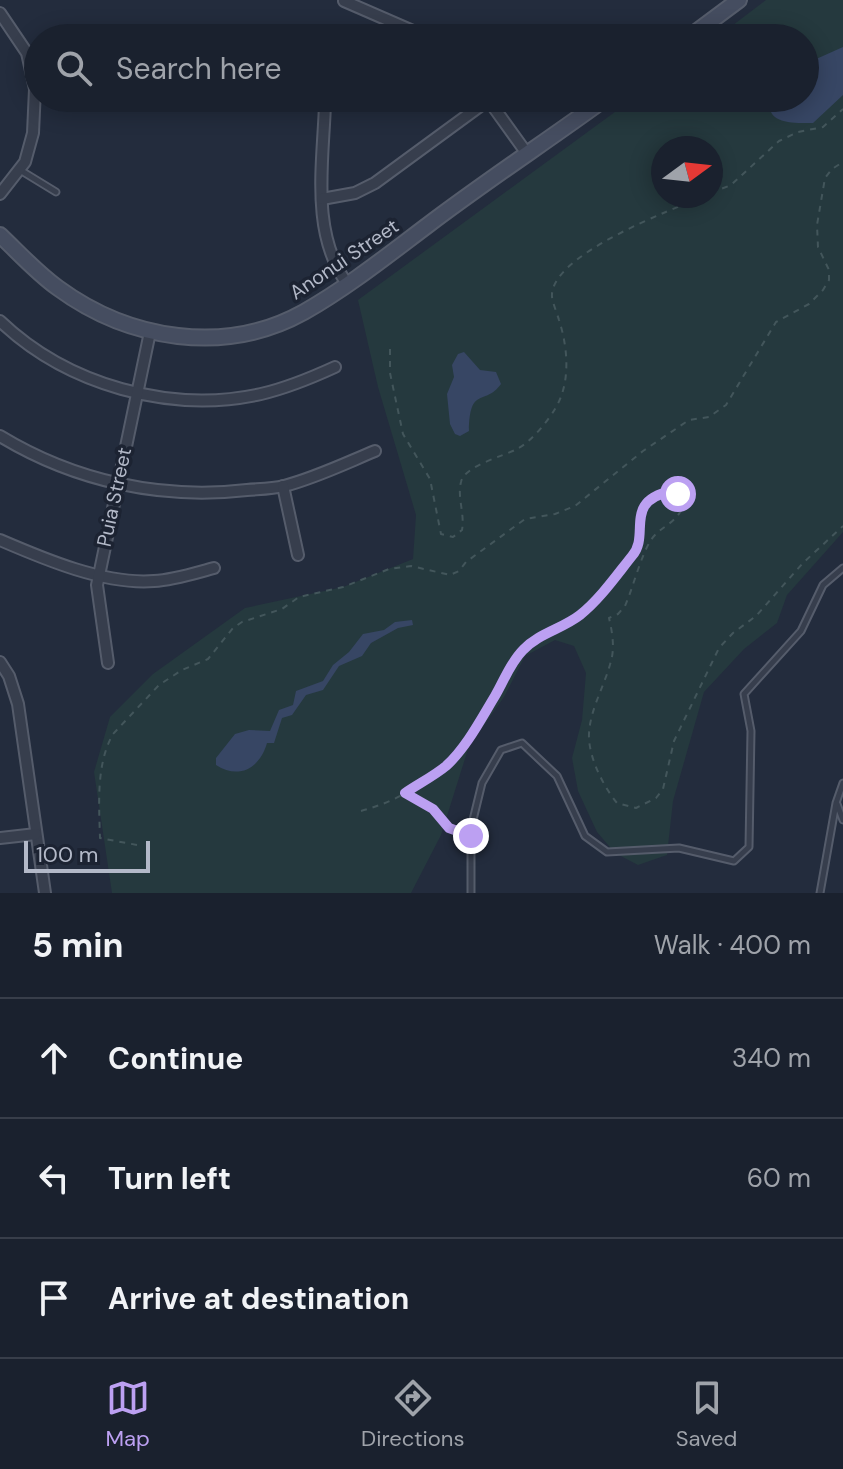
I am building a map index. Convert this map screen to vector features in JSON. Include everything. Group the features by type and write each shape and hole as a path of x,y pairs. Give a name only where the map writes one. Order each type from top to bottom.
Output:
{"street":[{"path":"707,24 739,0"},
{"path":"344,1 397,24"},
{"path":"0,13 24,49"},
{"path":"0,194 20,170 33,133 34,112"},
{"path":"325,112 322,199 327,243 337,269 348,285"},
{"path":"322,199 355,193 375,183 471,112"},
{"path":"498,112 528,155"},
{"name":"Anonui Street","path":"0,235 56,287 117,322 150,332 196,337 243,334 273,326 302,313 348,285 587,112"},
{"path":"0,321 34,348 101,382 137,393 177,399 218,400 245,396 298,384 335,367"},
{"name":"Puia Street","path":"108,663 97,597 98,574 150,332"},
{"path":"0,436 70,471 117,484 172,492 283,486 375,451"},
{"path":"283,486 298,555"},
{"path":"0,540 38,556 129,581 153,582 214,568"},
{"path":"0,662 9,676 18,704 45,893"},
{"path":"0,838 36,834"}],"lane":[{"path":"20,170 56,192"},
{"path":"471,893 471,836 482,783 501,750 522,743 557,776 585,836 607,852 679,848 734,861 749,847 751,731 744,694 801,631 823,585 843,568"},
{"path":"820,893 836,803 843,783"},
{"path":"836,803 843,820"}],"path":[{"path":"723,188 731,185 779,141 798,132 823,127 843,109"},
{"path":"137,845 100,838 101,771 107,743 113,734 159,685 182,670 208,659 233,628 242,622 282,609 299,597 343,587 389,569 411,566 450,575 459,571 466,562 525,519 555,514 575,506 643,451 689,420 717,413 738,389 776,322 809,304 829,280 829,270 818,247 817,225 825,178 843,162"},
{"path":"390,349 390,373 403,434 430,479 441,534 458,535 464,522 460,483 463,476 519,448 556,408 566,364 566,345 552,296 559,278 607,238 677,208"},
{"path":"361,811 405,793 445,766 460,750 523,649 540,635 557,629 580,614 602,593 636,552 642,510 658,495 672,491 685,503 682,511 674,522 651,539 625,606 609,618 613,647 611,662 589,732 594,759 617,803 636,808 656,798 663,789 674,741 719,648 756,616 803,563 843,526"},
{"path":"405,793 433,809 449,828 471,836"}],"green space":[{"path":"766,0 843,0 843,532 787,595 777,623 744,649 704,692 673,801 667,855 638,865 615,853 597,832 578,791 572,758 582,720 586,673 574,646 555,640 525,656 504,697 469,746 441,835 411,893 112,893 94,772 110,717 153,674 245,608 343,587 413,559 416,515 378,387 358,300 615,112 819,112 819,24 734,24"}],"water":[{"path":"843,47 843,95 813,123 776,118 772,112 819,112 819,58"},
{"path":"464,352 480,370 496,372 501,384 475,402 469,431 460,436 455,434 450,424 447,394 454,377 452,365 458,354"},
{"path":"412,620 413,625 398,628 371,643 362,656 339,666 323,690 306,695 292,715 282,718 274,743 267,743 254,765 233,771 216,765 216,758 235,734 249,730 270,731 279,710 293,705 296,691 323,681 333,665 349,652 363,634 384,630 395,622"}],"route":[{"path":"471,836 449,828 433,809 405,793 445,766 460,750 523,649 540,635 557,629 580,614 602,593 636,552 639,545 638,520 642,510 658,495 672,491 678,494"}]}
